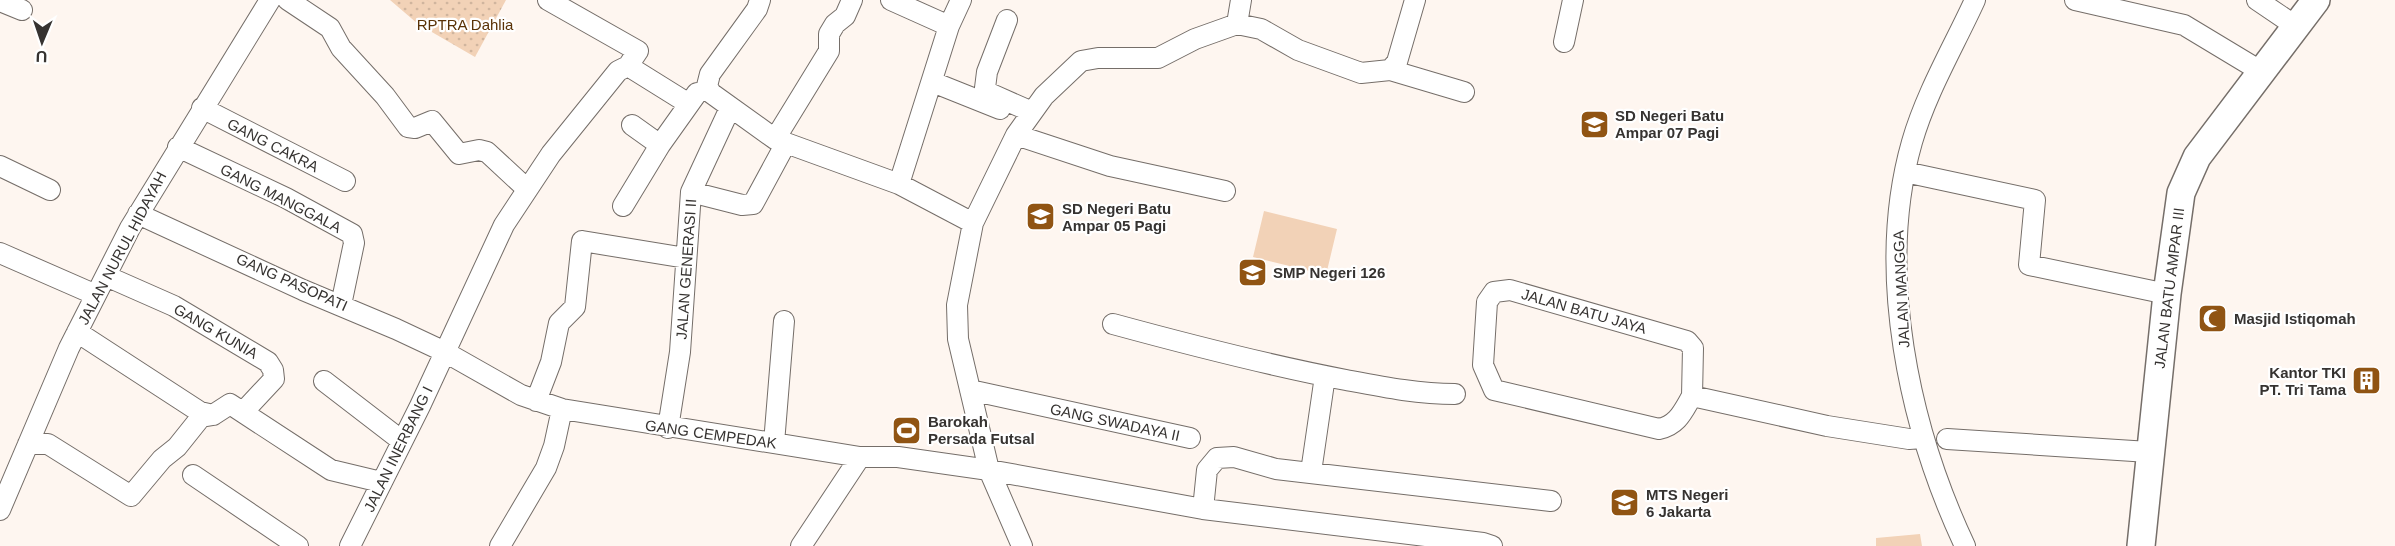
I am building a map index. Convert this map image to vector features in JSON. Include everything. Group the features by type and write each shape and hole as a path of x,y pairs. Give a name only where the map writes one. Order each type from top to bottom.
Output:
{"street":[{"name":"JALAN NURUL HIDAYAH","path":"0,510 94,294 201,108 270,0"},
{"path":"288,0 330,28 341,48 385,96 408,127 414,128 432,121 459,154 480,150 487,152 527,189"},
{"path":"548,0 638,51 628,66 689,104"},
{"path":"691,192 742,205 753,204 781,141 830,47 829,34 835,24 845,16 852,0"},
{"path":"891,0 949,26"},
{"path":"899,184 949,26 961,0"},
{"path":"1237,24 1241,0"},
{"path":"1390,70 1396,62 1415,0"},
{"path":"1564,42 1573,0"},
{"name":"JALAN MANGGA","path":"1965,546 1922,438 1905,354 1896,235 1905,172 1922,116 1975,0"},
{"path":"2075,0 2184,25 2262,72"},
{"path":"2257,0 2297,27"},
{"name":"JALAN BATU AMPAR III","path":"2141,546 2149,452 2176,217 2189,172 2316,0"},
{"path":"0,1 22,10"},
{"path":"623,206 660,144 707,79 753,3"},
{"path":"1007,21 987,72 985,88 988,93 1025,122"},
{"path":"1022,546 989,470 958,339 957,305 973,223 1025,122 1053,85 1081,61 1098,58 1158,58 1195,39 1237,24 1261,29 1298,50 1361,73 1390,70 1464,92"},
{"name":"JALAN INERBANG I","path":"350,546 504,225 551,154 618,71 628,66"},
{"path":"707,79 710,91 730,108 781,141 899,184 973,223"},
{"path":"940,85 1025,122 1110,166 1225,191"},
{"name":"GANG CAKRA","path":"201,108 345,181"},
{"name":"JALAN GENERASI II","path":"668,428 680,352 691,192 730,108"},
{"path":"632,125 660,144"},
{"name":"GANG MANGGALA","path":"178,147 286,198 352,234 354,243 341,305"},
{"path":"0,166 50,190"},
{"path":"1905,172 2035,200 2029,265 2167,294"},
{"name":"GANG PASOPATI","path":"138,214 445,352"},
{"path":"536,400 551,362 560,323 574,307 582,241 686,258"},
{"path":"0,253 94,294"},
{"name":"GANG KUNIA","path":"106,276 174,306 268,362 273,370 274,379 244,411"},
{"name":"JALAN BATU JAYA","path":"1510,290 1687,341 1693,348 1692,396 1678,420 1671,427 1659,429 1494,390 1483,365 1487,302 1494,291 1510,290"},
{"path":"774,443 784,321"},
{"path":"1113,324 1198,348 1326,376 1419,393 1455,394"},
{"path":"77,332 200,412 213,415"},
{"name":"GANG CEMPEDAK","path":"445,352 536,400 562,409 668,428 860,457 898,457 989,470 1203,509 1484,543 1492,546"},
{"path":"1311,472 1326,376"},
{"path":"324,381 402,441"},
{"name":"GANG SWADAYA II","path":"970,390 1190,438"},
{"path":"1692,396 1827,426 1909,439 1922,438"},
{"path":"28,444 48,444 131,496 162,459 177,447 202,416 208,418 230,404 332,470 381,482"},
{"path":"500,546 546,468 554,446 562,409"},
{"path":"1947,439 2149,452"},
{"path":"801,546 860,457"},
{"path":"1203,509 1207,470 1217,458 1233,458 1276,469 1474,494 1551,501"},
{"path":"193,476 298,546"}],"green space":[{"name":"RPTRA Dahlia","path":"390,0 506,0 475,57 418,24"},
{"path":"1264,211 1337,229 1326,275 1253,257"},
{"path":"1920,534 1922,546 1876,546 1876,538"}],"place":[{"name":"SD Negeri Batu Ampar 07 Pagi","path":"1594,124"},
{"name":"SD Negeri Batu Ampar 05 Pagi","path":"1041,217"},
{"name":"SMP Negeri 126","path":"1252,272"},
{"name":"Masjid Istiqomah","path":"2213,318"},
{"name":"Kantor TKI PT. Tri Tama","path":"2367,381"},
{"name":"Barokah Persada Futsal","path":"907,430"},
{"name":"MTS Negeri 6 Jakarta","path":"1625,503"}]}
